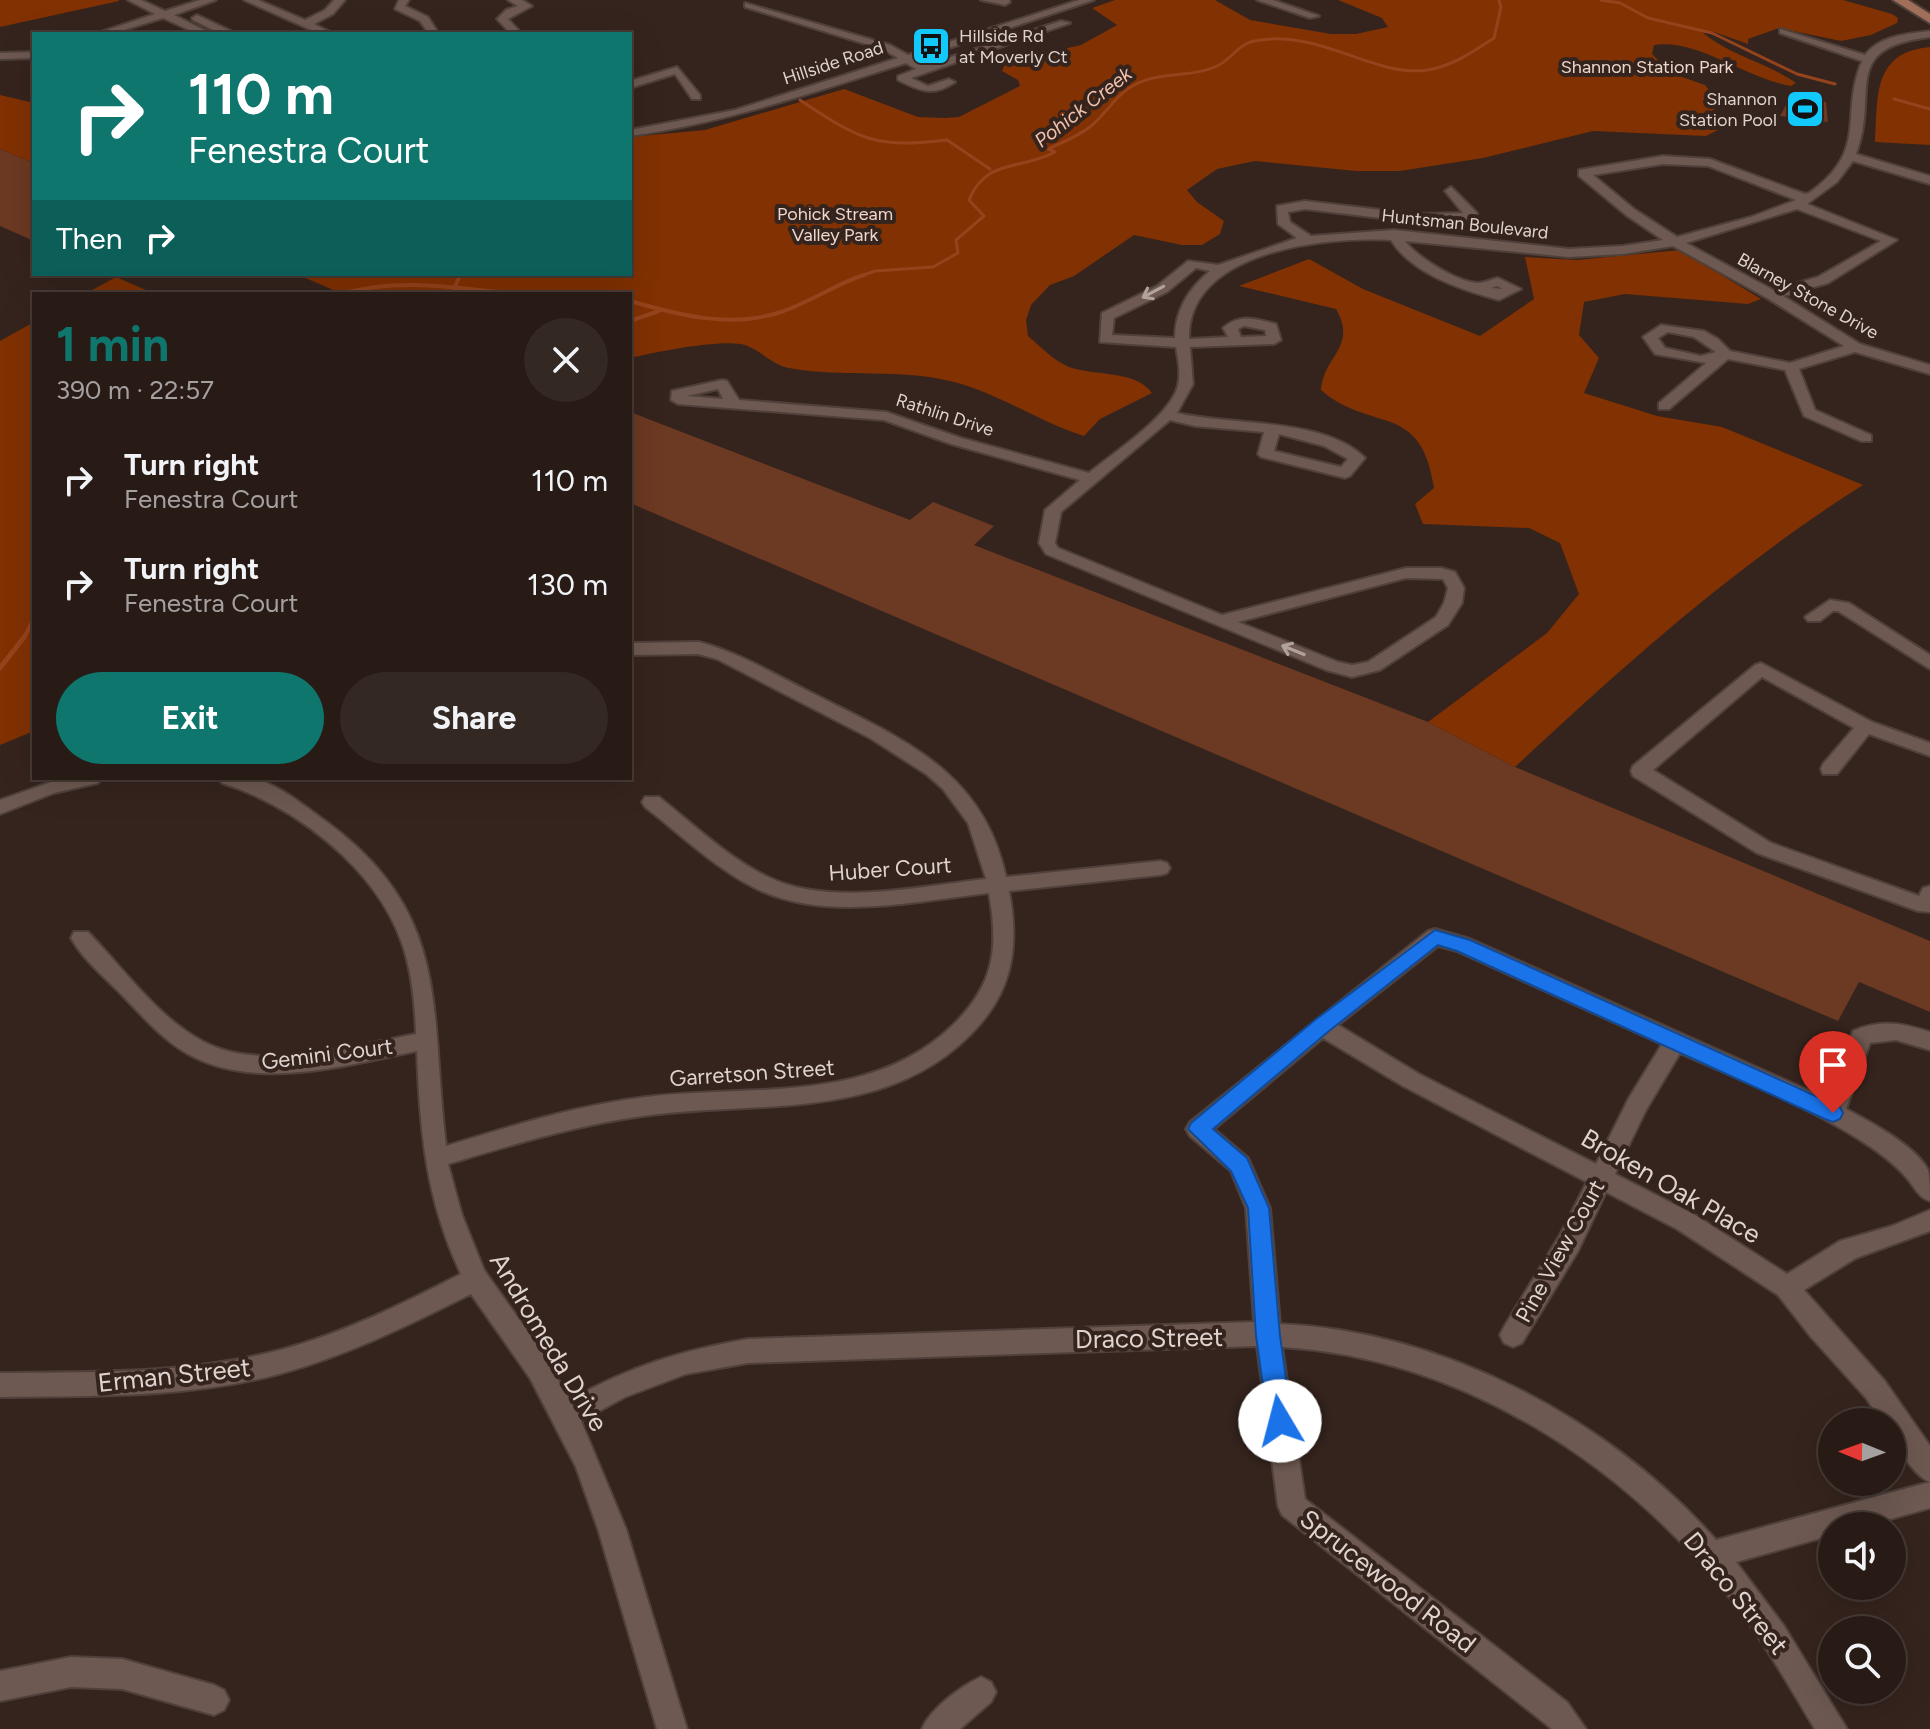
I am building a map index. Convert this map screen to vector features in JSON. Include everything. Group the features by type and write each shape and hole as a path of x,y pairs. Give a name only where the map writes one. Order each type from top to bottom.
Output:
{"main road":[{"path":"1899,0 1930,19"},
{"path":"1916,0 1930,8"}],"street":[{"path":"133,0 202,32"},
{"path":"158,0 225,32"},
{"path":"107,32 211,0"},
{"path":"249,0 324,32"},
{"path":"305,24 329,12 340,0"},
{"path":"404,0 399,7 424,19 433,32"},
{"path":"513,0 527,6 510,12 502,19 515,32"},
{"path":"986,0 1005,2"},
{"name":"Hillside Road","path":"632,133 738,113 1089,0"},
{"path":"1262,0 1314,16"},
{"path":"749,5 879,44 925,69"},
{"path":"949,82 927,90 902,78 1065,23"},
{"path":"1784,31 1870,60 1930,40"},
{"path":"1930,34 1877,48 1861,77 1850,156 1930,180"},
{"path":"0,56 32,55"},
{"path":"632,84 677,70 696,97"},
{"name":"Huntsman Boulevard","path":"1221,621 1052,551 1047,543 1053,510 1167,415 1180,399 1187,377 1182,329 1189,305 1201,286 1221,270 1273,248 1308,240 1394,234 1545,252 1597,253 1674,241 1802,202 1834,179 1850,156"},
{"name":"Blarney Stone Drive","path":"1802,202 1710,163 1663,160 1583,173 1630,212 1674,241 1772,295 1855,347 1930,370"},
{"path":"1451,191 1481,223 1488,246"},
{"path":"1772,295 1823,280 1891,240 1802,202"},
{"path":"1308,240 1284,224 1281,209 1305,205 1481,223"},
{"path":"1394,234 1400,248 1419,260 1449,277 1479,287"},
{"path":"1221,270 1193,264 1162,289 1110,314 1104,322 1105,339 1182,343 1236,340"},
{"path":"1664,406 1725,354 1791,367 1855,347"},
{"path":"1791,367 1809,413 1866,438"},
{"name":"Rathlin Drive","path":"734,405 886,416 956,441 1093,479"},
{"path":"1167,415 1195,422 1273,428 1329,443 1357,458 1345,473 1266,454 1273,428"},
{"path":"1430,572 1449,576 1456,588 1448,615 1367,670 1344,670 1221,621 1406,573 1430,572"},
{"path":"1814,617 1830,605 1843,607 1930,663"},
{"name":"Garretson Street","path":"434,1159 598,1112 657,1104 837,1094 885,1081 912,1069 951,1043 984,1007 994,989 1005,948 1004,916 991,854 978,822 963,799 924,761 713,651 699,648 632,649"},
{"path":"1930,750 1865,726 1761,669 1640,771 1764,848 1925,906 1930,893"},
{"path":"1830,769 1865,726"},
{"path":"0,807 49,788 83,780"},
{"name":"Andromeda Drive","path":"236,780 265,789 291,805 364,866 396,906 414,944 421,968 434,1159 444,1196 475,1279 532,1359 587,1461 608,1516 672,1729"},
{"name":"Huber Court","path":"652,802 735,866 780,891 844,900 1160,868"},
{"path":"1322,1026 1435,937 1463,945 1833,1113 1893,1151 1917,1173 1930,1191"},
{"name":"Gemini Court","path":"81,938 179,1036 216,1057 251,1063 290,1062 426,1041"},
{"name":"Sprucewood Road","path":"1322,1026 1198,1129 1240,1165 1258,1208 1268,1336 1292,1506 1557,1712 1571,1729"},
{"name":"Broken Oak Place","path":"1322,1026 1411,1080 1686,1222 1787,1287 1820,1329 1875,1389 1930,1469"},
{"path":"1833,1113 1861,1037 1871,1032 1889,1030 1911,1033 1930,1041"},
{"name":"Pine View Court","path":"1513,1335 1569,1243 1637,1105 1676,1041"},
{"path":"1787,1287 1849,1249 1897,1235 1930,1220"},
{"name":"Erman Street","path":"0,1385 148,1382 252,1369 360,1335 475,1279"},
{"name":"Draco Street","path":"564,1417 616,1388 686,1362 748,1351 1176,1336 1268,1336 1315,1338 1393,1353 1449,1372 1512,1399 1600,1455 1660,1503 1711,1555 1784,1651 1832,1729"},
{"path":"1711,1555 1930,1495"},
{"path":"0,1686 71,1672 122,1674 214,1700"},
{"path":"937,1729 981,1692"}],"shaded area":[{"name":"Shannon Station Pool","path":"1791,96 1826,102 1828,122 1780,116"},
{"path":"0,149 32,162 32,240 0,226"},
{"path":"632,413 910,520 933,502 994,526 974,545 1428,722 1515,767 1930,941 1930,1012 1859,982 1838,1021 632,504"}],"green space":[{"path":"0,0 118,0 119,1 0,27"},
{"name":"Pohick Stream Valley Park","path":"1115,0 1215,0 1250,20 1331,34 1356,34 1388,27 1382,18 1338,0 1843,0 1898,18 1897,23 1871,35 1841,41 1779,28 1748,39 1748,44 1714,32 1703,33 1725,48 1796,83 1791,86 1757,76 1687,47 1654,45 1652,54 1671,73 1705,85 1718,101 1714,110 1702,114 1702,119 1718,130 1706,136 1593,131 1483,158 1400,171 1356,171 1255,161 1217,169 1187,190 1197,202 1224,221 1220,234 1202,245 1182,245 1134,235 1074,276 1050,285 1031,305 1026,320 1028,336 1053,357 1079,370 1136,380 1152,393 1100,419 1084,436 954,382 913,375 789,368 746,345 701,345 632,358 632,292 338,292 301,276 632,276 632,137 705,130 844,89 918,117 959,117 1020,86 1018,80 1002,71 1011,61 1081,45 1117,25 1092,8"},
{"path":"1930,47 1930,145 1875,142 1878,93 1888,67 1911,51"},
{"path":"0,95 32,103 32,162 0,149"},
{"path":"1680,250 1761,299 1748,304 1625,294 1584,302 1579,335 1599,358 1584,393 1657,416 1722,427 1863,485 1726,582 1598,691 1515,767 1428,722 1547,633 1579,594 1560,543 1529,528 1423,524 1415,504 1434,488 1428,460 1418,442 1392,422 1358,412 1321,390 1323,378 1338,351 1343,333 1336,309 1239,286 1309,259 1363,289 1480,336 1534,299 1525,257 1577,260"},
{"path":"116,277 150,292 89,292"},
{"path":"32,323 32,732 0,745 0,341"}],"waterway":[{"name":"Pohick Creek","path":"858,277 875,271 933,267 958,253 956,240 984,216 969,200 985,177 1005,167 1055,152 1048,149 1086,130 1136,84 1156,77 1209,69 1249,43 1278,39 1301,41 1407,71 1437,68 1494,38 1501,7 1499,0"},
{"path":"1601,0 1620,3 1648,18 1712,33 1797,74 1835,84"},
{"path":"1894,99 1930,109"},
{"path":"800,100 838,124 868,138 902,143 947,140 990,169"},
{"name":"Pohick Creek","path":"632,302 703,318 759,317 789,309 864,275"},
{"path":"455,287 460,276"},
{"name":"Pohick Creek","path":"350,292 406,285 455,287"},
{"name":"Pohick Creek","path":"455,287 497,292"},
{"path":"632,320 659,311"},
{"name":"Pohick Creek","path":"25,636 32,622"},
{"name":"Pohick Creek","path":"0,668 25,636"}],"place":[{"name":"Hillside Rd at Moverly Ct","path":"931,46"},
{"name":"Shannon Station Pool","path":"1805,109"}],"route":[{"path":"1280,1421 1268,1336 1258,1208 1240,1165 1198,1129 1322,1026 1376,986 1415,950 1435,937 1463,945 1833,1113"}],"park label":[{"name":"Shannon Station Park","path":"1647,67"}]}
